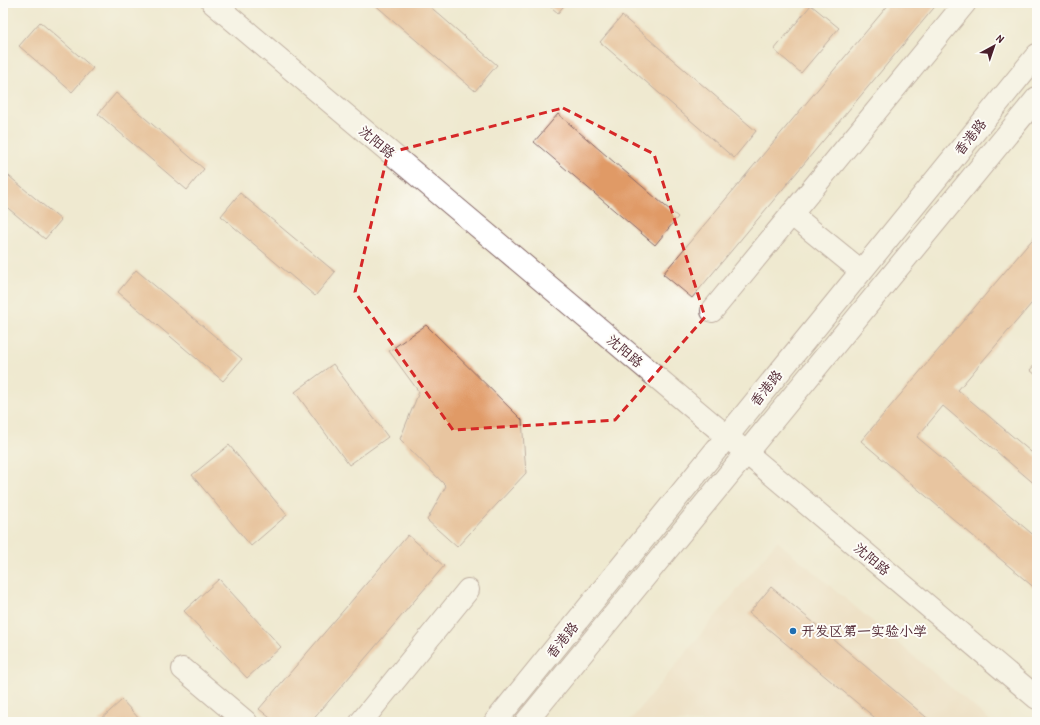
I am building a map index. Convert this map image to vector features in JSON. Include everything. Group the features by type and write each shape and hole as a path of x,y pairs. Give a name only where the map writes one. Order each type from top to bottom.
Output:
{"main road":[{"name":"沈阳路","path":"213,3 1037,698"},
{"path":"712,311 965,3"},
{"name":"香港路","path":"495,722 1037,55"},
{"name":"香港路","path":"526,722 1037,98"},
{"path":"791,214 862,271"},
{"path":"361,722 468,590"},
{"path":"183,669 246,722"}],"highlighted area":[{"path":"563,108 654,154 705,317 615,420 453,430 355,292 388,153"}],"shaded area":[{"name":"开发区第一实验小学","path":"777,541 992,722 629,722"}],"building":[{"path":"373,3 426,3 497,65 475,91"},
{"path":"546,3 566,3 558,13"},
{"path":"890,3 938,3 692,298 663,274"},
{"path":"811,5 839,28 801,73 774,50"},
{"path":"622,16 756,131 734,158 600,42"},
{"path":"40,22 93,68 72,92 19,46"},
{"path":"116,93 204,169 187,190 98,114"},
{"path":"558,114 678,217 655,245 534,142"},
{"path":"3,171 61,220 45,239 3,204"},
{"path":"240,193 335,272 315,296 221,216"},
{"path":"1037,234 1037,297 958,390 1037,457 1037,486 943,406 917,437 1037,538 1037,590 861,441"},
{"path":"136,270 242,359 223,381 118,292"},
{"path":"426,325 522,420 526,473 457,547 427,520 446,486 400,439 419,392 389,351"},
{"path":"1037,362 1037,376 1030,370"},
{"path":"333,364 388,437 349,465 295,392"},
{"path":"229,445 287,515 251,546 192,475"},
{"path":"408,535 444,566 311,722 275,722 259,709"},
{"path":"219,579 281,647 247,678 184,611"},
{"path":"771,587 932,722 880,722 749,613"},
{"path":"122,700 142,722 98,722"}],"place":[{"name":"开发区第一实验小学","path":"793,631"}]}
